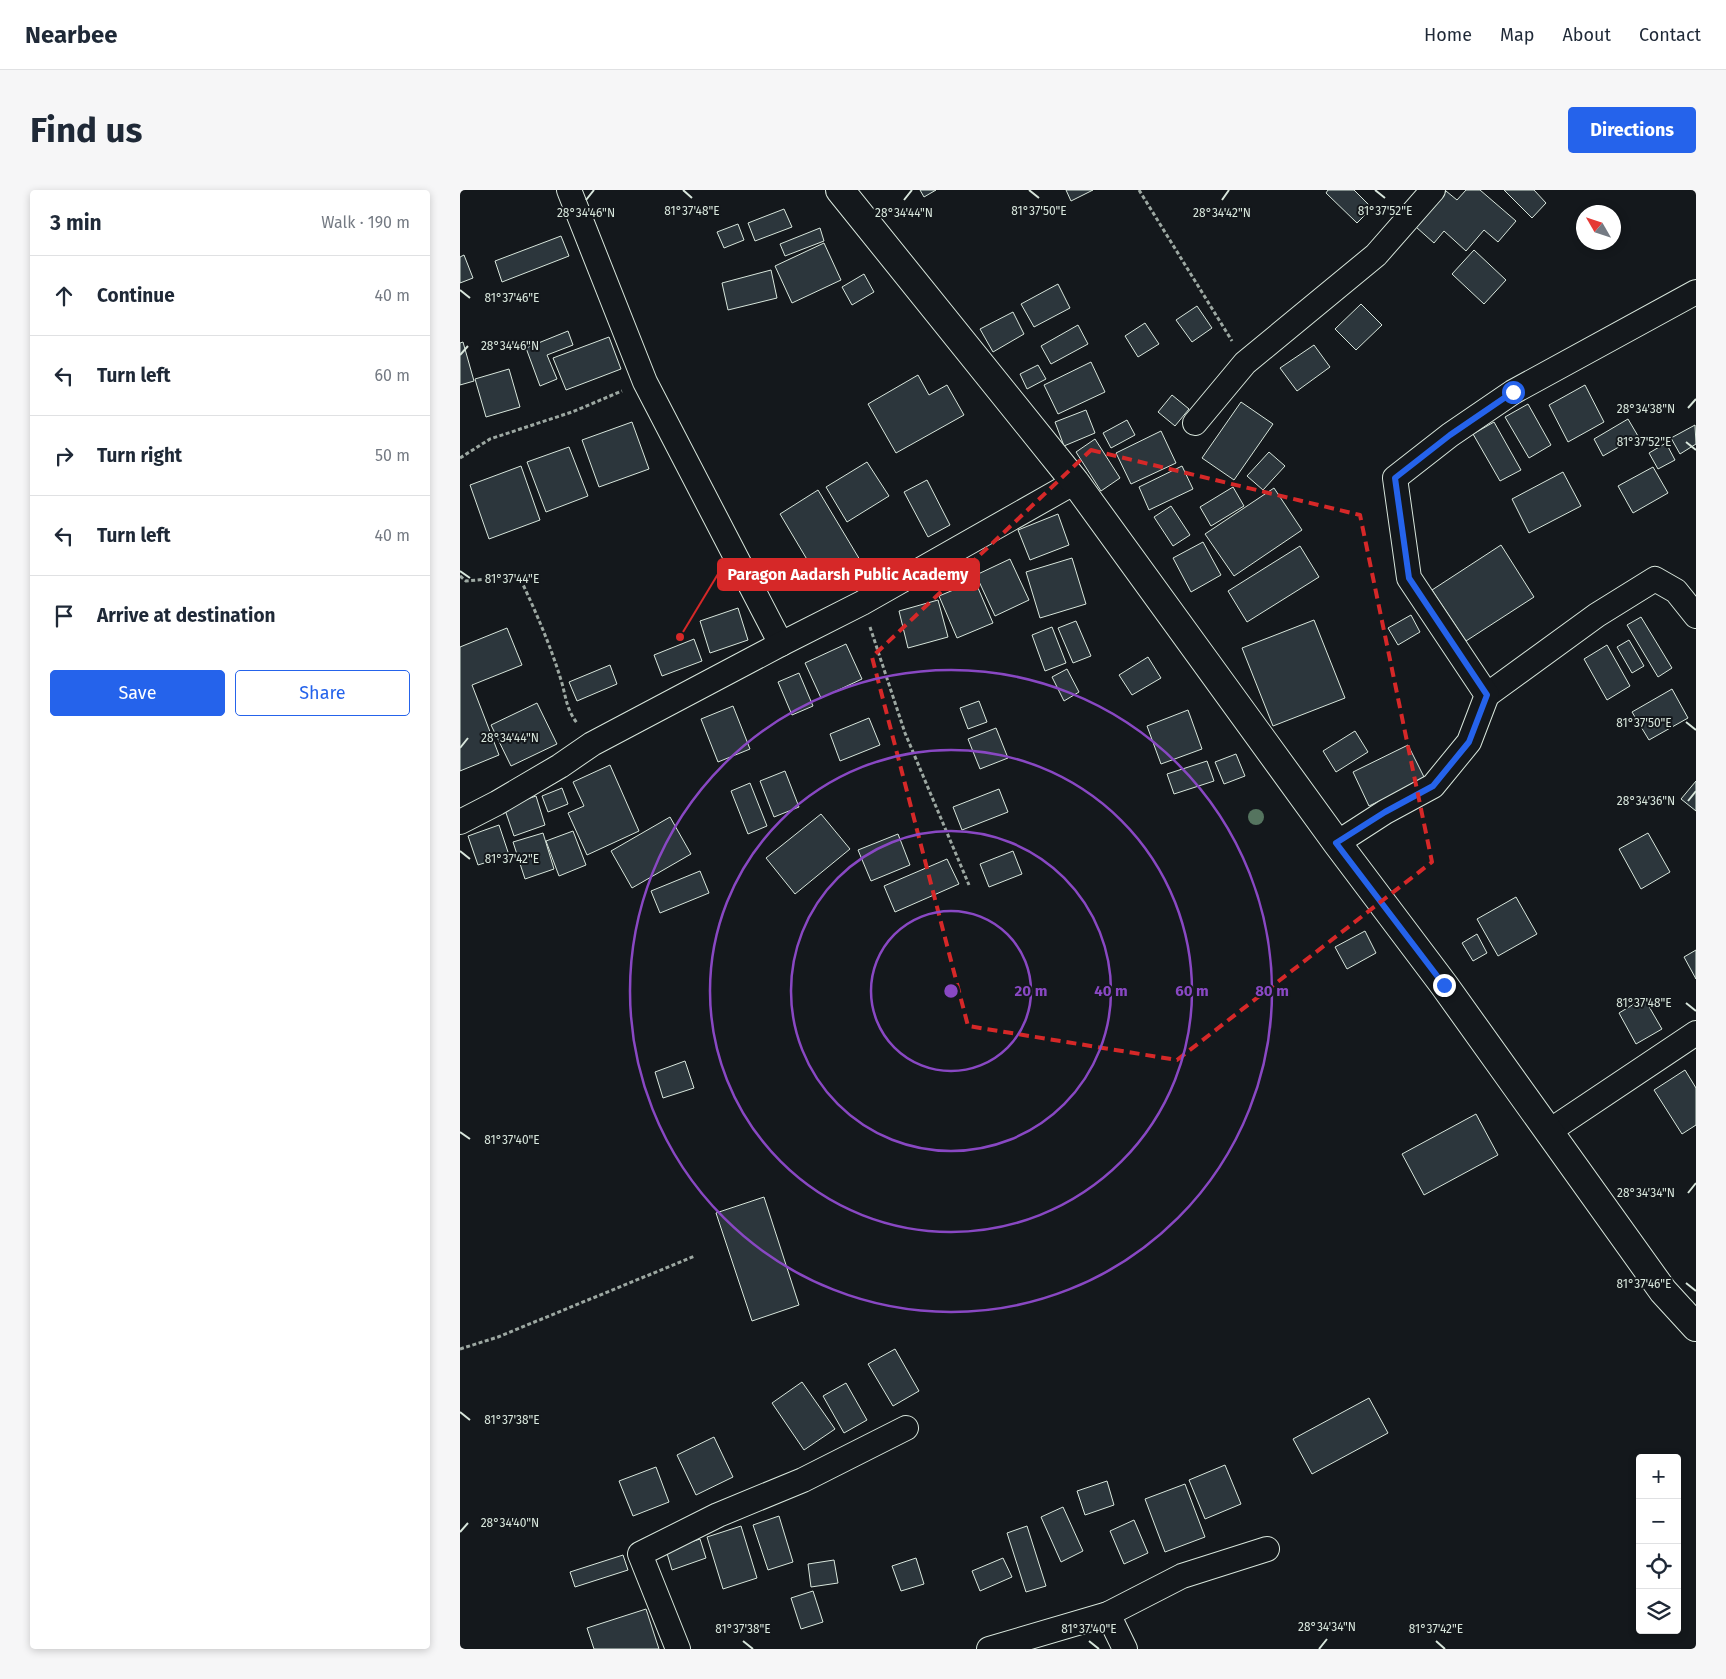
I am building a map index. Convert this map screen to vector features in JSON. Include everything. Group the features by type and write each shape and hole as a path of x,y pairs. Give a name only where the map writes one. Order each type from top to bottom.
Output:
{"street":[{"path":"568,190 645,382 781,644"},
{"path":"840,190 1075,482 1336,843 1444,985 1663,1291 1696,1327"},
{"path":"1195,423 1245,363 1376,255 1433,190"},
{"path":"1487,695 1409,578 1395,478 1450,435 1513,392 1696,292"},
{"path":"460,822 497,803 560,766 592,744 862,603 1075,482"},
{"path":"1336,843 1385,812 1433,786 1469,742 1487,695 1597,615 1655,579 1676,591 1696,616"},
{"path":"1548,1132 1696,1033"},
{"path":"678,1649 640,1554 718,1515 803,1480 906,1428"},
{"path":"989,1649 1108,1614 1182,1576 1267,1549"},
{"path":"1108,1614 1126,1649"}],"path":[{"path":"1139,190 1245,363"},
{"path":"460,458 490,439 572,412 645,382"},
{"path":"460,576 466,581 519,576 538,616 561,680 569,713 592,744"},
{"path":"862,603 905,733 969,885"},
{"path":"460,1348 498,1337 695,1256"}],"highlighted area":[{"path":"1091,450 1360,515 1432,862 1177,1060 968,1026 872,657"}],"building":[{"path":"920,190 936,190 924,197"},
{"path":"1066,190 1093,190 1071,201"},
{"path":"1328,190 1354,190 1372,208 1357,223 1326,193"},
{"path":"1466,190 1480,190 1516,221 1498,242 1484,230 1466,251 1444,231 1434,243 1416,227 1446,191 1457,200"},
{"path":"1504,190 1534,190 1546,203 1532,218"},
{"path":"784,209 792,227 755,241 748,223"},
{"path":"738,224 744,240 724,248 717,232"},
{"path":"820,228 824,241 785,256 780,244"},
{"path":"561,236 569,256 502,282 495,261"},
{"path":"824,243 841,280 792,303 775,266"},
{"path":"1474,250 1506,280 1484,304 1452,274"},
{"path":"464,255 473,278 460,283 460,257"},
{"path":"771,270 777,298 728,310 722,283"},
{"path":"864,274 874,292 852,305 842,287"},
{"path":"1058,284 1070,308 1034,327 1021,304"},
{"path":"1361,304 1382,325 1356,350 1335,329"},
{"path":"1197,306 1212,328 1192,342 1176,320"},
{"path":"1013,312 1024,334 993,352 980,329"},
{"path":"1145,323 1159,344 1138,357 1125,336"},
{"path":"1078,325 1088,344 1051,364 1041,346"},
{"path":"568,331 573,345 547,355 557,379 540,386 526,348"},
{"path":"609,337 621,369 566,390 553,358"},
{"path":"463,342 474,381 460,385 460,343"},
{"path":"1314,345 1330,367 1297,391 1280,368"},
{"path":"1091,362 1105,392 1058,414 1044,385"},
{"path":"1038,365 1046,379 1027,389 1020,374"},
{"path":"509,369 520,407 486,417 475,379"},
{"path":"918,375 929,395 947,385 964,415 896,453 868,404"},
{"path":"1585,385 1604,422 1568,442 1549,405"},
{"path":"1172,395 1189,409 1175,426 1158,412"},
{"path":"1241,402 1273,424 1234,480 1202,458"},
{"path":"1528,404 1551,445 1529,458 1505,417"},
{"path":"1086,410 1095,433 1064,446 1055,422"},
{"path":"1628,419 1638,436 1603,456 1594,439"},
{"path":"1127,420 1135,435 1111,448 1103,433"},
{"path":"632,422 649,469 599,487 582,440"},
{"path":"1494,422 1521,470 1500,481 1473,434"},
{"path":"1695,425 1696,444 1680,454 1671,438"},
{"path":"1161,431 1176,463 1131,484 1116,453"},
{"path":"1095,439 1120,478 1101,491 1076,452"},
{"path":"1666,443 1675,460 1658,469 1649,453"},
{"path":"569,447 588,496 546,512 527,462"},
{"path":"1269,452 1285,466 1263,490 1247,476"},
{"path":"867,462 889,496 847,522 826,487"},
{"path":"521,466 540,520 489,539 470,485"},
{"path":"1182,466 1193,489 1149,510 1139,487"},
{"path":"1653,467 1668,493 1633,513 1618,486"},
{"path":"1563,472 1581,506 1529,533 1512,499"},
{"path":"927,480 950,525 928,537 904,492"},
{"path":"1233,487 1244,506 1211,526 1200,507"},
{"path":"1274,488 1302,530 1234,576 1205,534"},
{"path":"818,490 860,560 821,583 780,514"},
{"path":"1171,506 1190,535 1173,546 1154,517"},
{"path":"1058,514 1069,545 1030,560 1018,530"},
{"path":"1203,542 1221,575 1191,592 1173,558"},
{"path":"1501,545 1534,597 1466,641 1432,590"},
{"path":"1300,546 1319,577 1247,622 1228,591"},
{"path":"1072,558 1086,604 1040,618 1026,572"},
{"path":"1010,559 1029,600 995,616 976,575"},
{"path":"975,581 993,623 957,638 939,596"},
{"path":"938,600 948,637 908,648 899,611"},
{"path":"738,608 748,640 710,653 700,621"},
{"path":"1411,615 1420,632 1398,645 1388,628"},
{"path":"1641,617 1672,668 1658,677 1627,625"},
{"path":"1314,620 1345,698 1273,726 1242,648"},
{"path":"1076,621 1091,656 1073,663 1058,628"},
{"path":"1052,627 1066,663 1045,671 1032,635"},
{"path":"507,628 522,665 472,685 499,755 460,771 460,647"},
{"path":"694,639 702,661 662,676 654,655"},
{"path":"1629,640 1644,666 1632,673 1617,647"},
{"path":"846,644 862,679 821,698 805,663"},
{"path":"1607,645 1630,686 1607,700 1584,659"},
{"path":"1148,657 1161,678 1132,695 1119,675"},
{"path":"610,665 617,684 577,701 569,682"},
{"path":"1067,669 1079,692 1064,701 1052,677"},
{"path":"799,673 813,706 792,715 778,682"},
{"path":"1672,689 1688,718 1649,740 1632,712"},
{"path":"979,701 987,722 968,729 960,708"},
{"path":"537,703 557,744 511,766 491,725"},
{"path":"733,706 750,749 718,762 701,719"},
{"path":"1188,710 1202,749 1161,764 1147,726"},
{"path":"869,718 880,745 840,761 830,734"},
{"path":"996,728 1008,758 980,769 968,739"},
{"path":"1355,731 1368,752 1336,772 1323,751"},
{"path":"1408,745 1425,779 1369,806 1353,772"},
{"path":"1236,754 1245,776 1224,784 1215,762"},
{"path":"1207,761 1214,781 1174,794 1167,774"},
{"path":"610,765 639,831 587,855 568,813 584,806 573,782"},
{"path":"785,771 799,807 774,817 760,781"},
{"path":"1696,781 1696,811 1681,799"},
{"path":"750,783 767,826 748,834 731,791"},
{"path":"562,788 568,804 548,812 542,796"},
{"path":"999,789 1008,812 962,830 953,807"},
{"path":"536,796 545,825 514,836 504,807"},
{"path":"821,814 850,849 795,894 766,858"},
{"path":"670,817 691,854 632,888 611,851"},
{"path":"499,825 509,855 478,865 468,836"},
{"path":"573,831 586,865 559,876 546,841"},
{"path":"543,833 554,869 525,879 513,842"},
{"path":"1648,833 1670,872 1641,889 1619,849"},
{"path":"898,834 910,865 871,881 858,850"},
{"path":"1013,851 1022,874 989,887 980,864"},
{"path":"947,859 959,884 895,912 884,886"},
{"path":"700,871 709,893 660,913 651,891"},
{"path":"1516,897 1537,934 1498,956 1477,919"},
{"path":"1365,931 1376,953 1347,969 1335,947"},
{"path":"1477,934 1487,953 1473,961 1462,943"},
{"path":"1696,950 1696,979 1684,957"},
{"path":"1644,998 1662,1029 1636,1044 1619,1013"},
{"path":"685,1061 694,1088 663,1098 655,1072"},
{"path":"1685,1070 1696,1088 1696,1125 1682,1134 1654,1090"},
{"path":"1476,1114 1498,1155 1424,1195 1402,1154"},
{"path":"764,1197 799,1305 752,1321 716,1213"},
{"path":"895,1349 919,1391 893,1406 868,1364"},
{"path":"802,1382 835,1429 804,1450 772,1403"},
{"path":"846,1383 867,1420 844,1433 823,1396"},
{"path":"1369,1398 1388,1433 1312,1474 1293,1439"},
{"path":"714,1437 733,1477 696,1495 677,1455"},
{"path":"1225,1465 1241,1504 1205,1519 1189,1480"},
{"path":"656,1467 669,1502 633,1516 619,1481"},
{"path":"1107,1481 1114,1505 1085,1515 1077,1491"},
{"path":"1185,1484 1205,1537 1165,1552 1145,1499"},
{"path":"1063,1507 1083,1551 1061,1562 1041,1517"},
{"path":"779,1516 793,1562 768,1570 753,1525"},
{"path":"1134,1520 1148,1553 1124,1564 1110,1531"},
{"path":"741,1526 757,1578 723,1589 707,1537"},
{"path":"1027,1526 1046,1586 1026,1592 1007,1533"},
{"path":"700,1539 706,1558 672,1570 666,1550"},
{"path":"623,1555 628,1570 575,1587 570,1572"},
{"path":"916,1558 924,1584 901,1591 892,1566"},
{"path":"1003,1558 1012,1577 980,1591 972,1571"},
{"path":"834,1560 838,1583 811,1587 808,1564"},
{"path":"813,1591 823,1622 801,1629 791,1598"},
{"path":"646,1609 659,1649 594,1649 587,1628"}],"place":[{"name":"Paragon Aadarsh Public Academy","path":"680,637"}],"route":[{"path":"1444,985 1336,843 1385,812 1433,786 1469,742 1487,695 1409,578 1395,478 1450,435 1513,392"}]}
